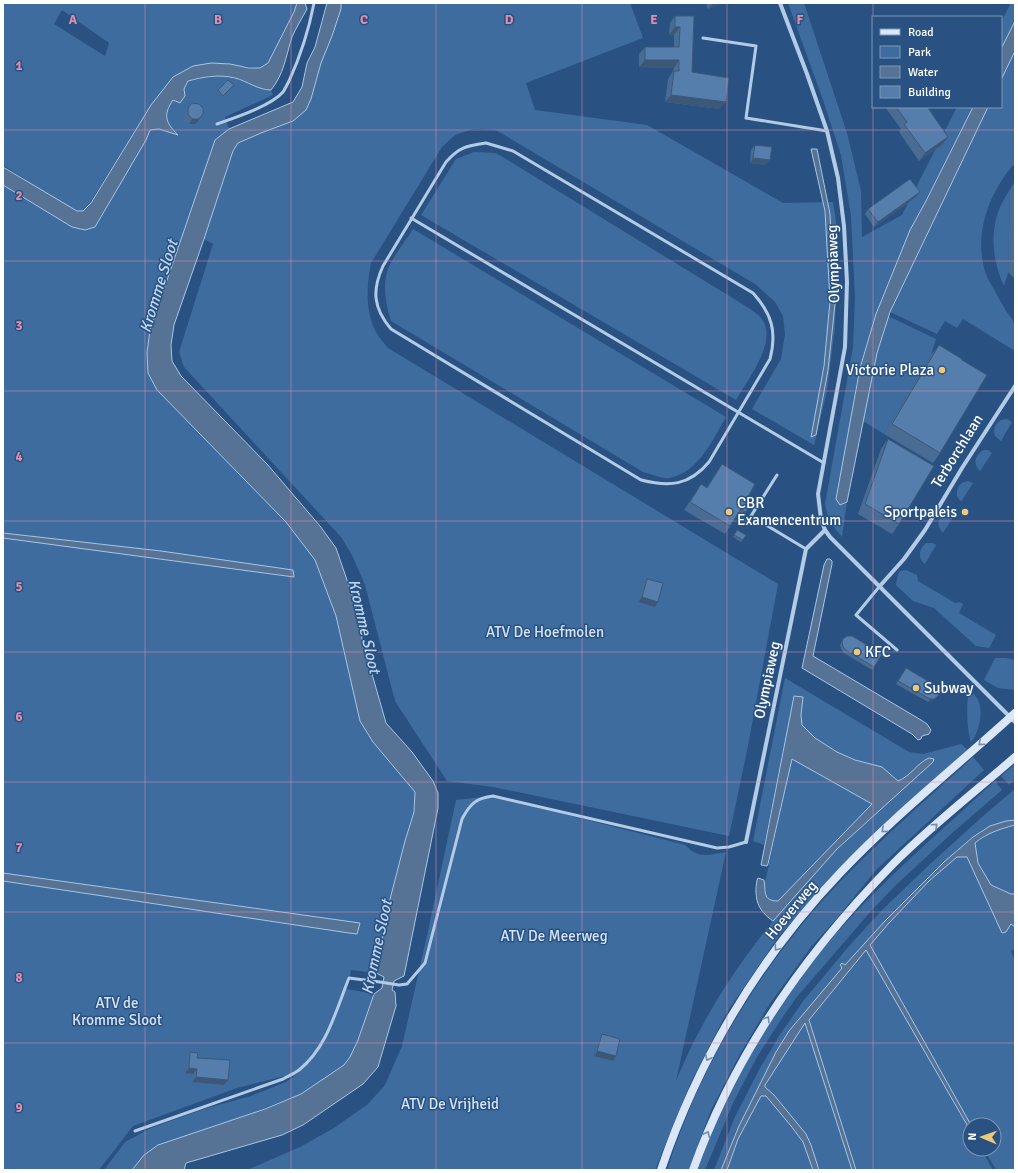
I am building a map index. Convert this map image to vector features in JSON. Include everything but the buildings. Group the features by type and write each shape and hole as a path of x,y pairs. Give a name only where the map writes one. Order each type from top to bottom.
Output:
{"main road":[{"name":"Hoeverweg","path":"660,1170 670,1142 690,1096 723,1030 741,999 781,942 828,887 877,836 1013,717"},
{"path":"693,1170 703,1142 737,1070 759,1032 802,969 843,919 896,862 1015,757"}],"street":[{"name":"Olympiaweg","path":"780,3 827,131 838,178 844,226 848,306 842,369 818,499 824,530 830,538 879,587 1013,717"},
{"name":"Terborchlaan","path":"879,587 904,559 925,530 962,468 1015,386"},
{"path":"806,549 824,530"},
{"name":"Olympiaweg","path":"746,842 806,549"}],"lane":[{"path":"217,124 270,102 283,92 292,73 307,31 314,3"},
{"path":"703,38 756,46 746,118 827,131"},
{"path":"486,143 512,151 753,293 763,304 770,317 773,336 773,346 770,359 701,472 676,483 657,484 641,480 391,329 383,319 378,308 376,295 377,280 383,266 411,218 446,162 455,152 469,145 486,143"},
{"path":"411,218 824,463"},
{"path":"777,475 751,516 806,549"},
{"path":"879,587 856,615 898,650"},
{"path":"135,1131 283,1079 298,1071 308,1062 324,1042 349,978 399,985 407,984 425,963 462,819 470,806 483,797 493,796 717,848 729,847 746,842"}],"green space":[{"path":"3,3 297,3 294,12 268,63 260,68 211,63 151,105 86,209 83,211 77,212 3,165","holes":["62,10 109,43 105,56 54,24"]},
{"name":"ATV De Hoefmolen","path":"341,3 630,3 643,38 526,83 535,110 647,125 783,203 833,202 836,221 837,250 835,327 827,391 814,445 752,409 781,359 785,334 783,316 775,302 755,284 496,130 473,129 455,135 442,147 371,263 368,287 369,312 375,331 388,348 778,584 747,751 729,836 493,787 447,781 395,701 365,585 352,555 341,537 184,367 179,352 213,244 204,239 233,151 238,143 293,121 332,36 341,9"},
{"path":"788,3 804,3 847,133 861,191 862,237 902,215 956,108 972,108 910,234 895,267 870,333 860,367 854,397 842,505 847,502 842,537 829,521 825,504 853,347 855,297 851,216 841,155"},
{"path":"1011,3 1015,3 1015,21 1002,47 1002,20"},
{"path":"1015,51 1015,163 1005,175 990,203 982,233 981,249 983,264 988,279 1011,317 1015,327 1015,351 963,319 957,328 945,321 937,334 890,312 988,108 1002,108 1002,78"},
{"name":"ATV de Kromme Sloot","path":"217,76 235,78 265,90 271,90 273,95 225,117 229,129 215,140 150,330 147,353 157,390 286,522 315,560 336,616 360,721 373,742 415,792 414,812 387,911 384,933 375,965 376,973 351,970 347,989 374,994 358,1040 350,1057 344,1065 301,1094 144,1155 132,1170 104,1170 125,1142 151,1128 204,1109 251,1096 286,1082 300,1072 237,1088 133,1126 99,1170 3,1170 3,881 357,934 360,923 3,873 3,185 58,218 95,227 146,140 150,130 159,129 177,134 170,127 166,119 166,114 170,104 188,81"},
{"path":"474,152 496,153 758,315 764,323 766,342 753,373 736,400 421,215 456,159"},
{"path":"1015,181 1015,188 1010,191 1008,273 1004,286 995,255 995,223 1004,200"},
{"path":"413,229 726,417 704,454 689,469 680,475 670,478 643,472 391,321 385,295 386,275 393,260"},
{"path":"888,316 936,339 931,355 884,434 863,421 877,353"},
{"path":"1007,419 1012,422 1001,441 995,436 994,430 998,422"},
{"path":"984,450 988,450 992,453 980,471 976,465 976,457"},
{"path":"968,481 973,483 961,502 957,496 958,488 961,484"},
{"path":"947,512 955,514 943,533 939,527 939,519"},
{"path":"926,543 933,543 936,545 925,564 922,562 920,551"},
{"path":"906,570 917,575 918,581 955,603 960,602 963,604 959,613 996,635 989,648 976,646 934,608 913,601 896,585 900,571"},
{"path":"995,658 1015,660 1015,690 998,688 984,680"},
{"path":"785,678 909,752 923,754 961,744 968,750 886,823 823,887 779,936 727,1012 691,1082 655,1170 247,1170 300,1147 334,1128 368,1104 385,1085 402,1046 456,800 493,796 685,845 699,854 708,855 726,852 676,1081 690,1049 725,987 745,958 788,902 836,850 933,762 934,759 924,760 906,778 898,781 893,776 837,752 815,738 802,725 801,715 803,697 794,696 764,845 753,841"},
{"path":"969,692 975,695 980,707 980,723 975,737 971,742 967,717"},
{"path":"973,757 984,770 875,871 838,917 811,947 769,1005 740,1054 711,1110 689,1170 667,1170 678,1138 705,1075 738,1015 775,959 816,908 837,885 904,820"},
{"path":"792,758 872,804 782,898 772,901 767,897 764,887"},
{"path":"1015,764 1015,779 1009,785 1001,776"},
{"path":"995,781 1002,790 951,834 896,885 871,911 796,998 757,1057 733,1103 705,1170 697,1170 719,1118 744,1067 788,994 805,971 838,931 874,894"},
{"path":"1015,789 1015,820 991,826 969,840 897,910 845,966 840,966 843,968 789,1031 776,1052 739,1126 721,1170 714,1170 734,1119 759,1070 779,1036 804,1000 850,945 882,910 983,816"},
{"path":"1015,825 1015,894 1011,894 991,885 978,863 975,843 992,832"},
{"path":"957,857 967,857 974,870 1011,924 1015,927 1015,949 1011,951 1015,961 1015,1170 996,1170 989,1157 1002,1157 1002,1117 967,1117 870,945 929,881"},
{"path":"866,949 963,1117 962,1157 986,1157 993,1170 856,1170 809,1020"},
{"path":"805,1022 852,1170 819,1170 806,1134 774,1095 765,1087"},
{"path":"760,1096 766,1096 803,1142 813,1170 727,1170 738,1139"}],"water":[{"path":"297,3 305,3 307,9 292,37 279,78 271,90 262,89 239,79 223,76 211,76 188,81 184,89 185,96 180,103 173,100 167,114 170,126 178,135 159,129 150,130 146,140 95,227 85,230 72,227 3,185 3,167 77,211 83,211 91,203 151,105 173,77 193,66 211,63 260,68 268,63 294,12"},
{"path":"327,3 341,3 341,9 321,63 311,99 306,110 293,121 238,143 233,151 174,325 171,345 172,361 181,376 267,464 320,526 336,548 358,612 362,639 386,723 412,752 433,781 438,793 438,808 404,976 394,981 392,990 395,992 396,1006 378,1067 363,1084 303,1125 282,1135 186,1163 184,1170 132,1170 144,1155 158,1145 265,1109 301,1094 344,1065 350,1057 358,1040 374,994 382,988 384,977 376,973 375,965 384,933 387,911 414,812 415,792 373,742 360,721 336,616 315,560 286,522 157,390 148,373 147,353 150,330 215,140 229,129 293,102 302,87 307,63 315,47"},
{"path":"1015,21 1015,51 1002,78 1002,47"},
{"path":"972,108 988,108 890,312 877,353 847,502 840,505 836,499 860,368 876,314 910,230"},
{"path":"811,149 817,149 830,214 835,304 828,370 816,435 811,437 824,366 830,301 825,211"},
{"path":"3,533 161,551 293,570 294,577 3,538"},
{"path":"827,559 832,561 832,564 813,656 927,724 931,730 929,734 922,736 921,739 918,740 912,734 802,668 824,565"},
{"path":"794,696 803,697 801,715 802,725 815,738 837,752 855,760 882,767 898,781 907,776 925,760 929,758 934,759 933,762 837,849 773,921 763,912 758,903 756,886 758,878 764,880 767,897 773,901 778,901 872,804 792,759 768,864 767,866 761,865"},
{"path":"1015,820 1015,825 994,832 975,843 978,863 991,885 1011,894 1015,894 1015,927 1011,924 1006,932 1002,933 967,857 957,857 929,881 870,945 967,1117 962,1117 866,950 809,1020 856,1170 852,1170 805,1023 765,1087 774,1095 806,1134 819,1170 813,1170 803,1142 791,1126 766,1096 761,1096 738,1139 727,1170 721,1170 739,1126 776,1052 789,1031 842,968 840,965 842,963 845,965 884,922 945,861 973,837 990,826"},
{"path":"3,873 360,923 357,934 349,933 3,881"}],"place":[{"name":"Victorie Plaza","path":"942,370"},
{"name":"CBR Examencentrum","path":"729,512"},
{"name":"Sportpaleis","path":"965,512"},
{"name":"KFC","path":"857,652"},
{"name":"Subway","path":"916,688"}],"water label":[{"name":"Kromme Sloot","path":"158,286"},
{"name":"Kromme Sloot","path":"365,626"},
{"name":"Kromme Sloot","path":"376,947"}],"park label":[{"name":"ATV De Meerweg","path":"554,936"},
{"name":"ATV De Vrijheid","path":"450,1104"}]}
